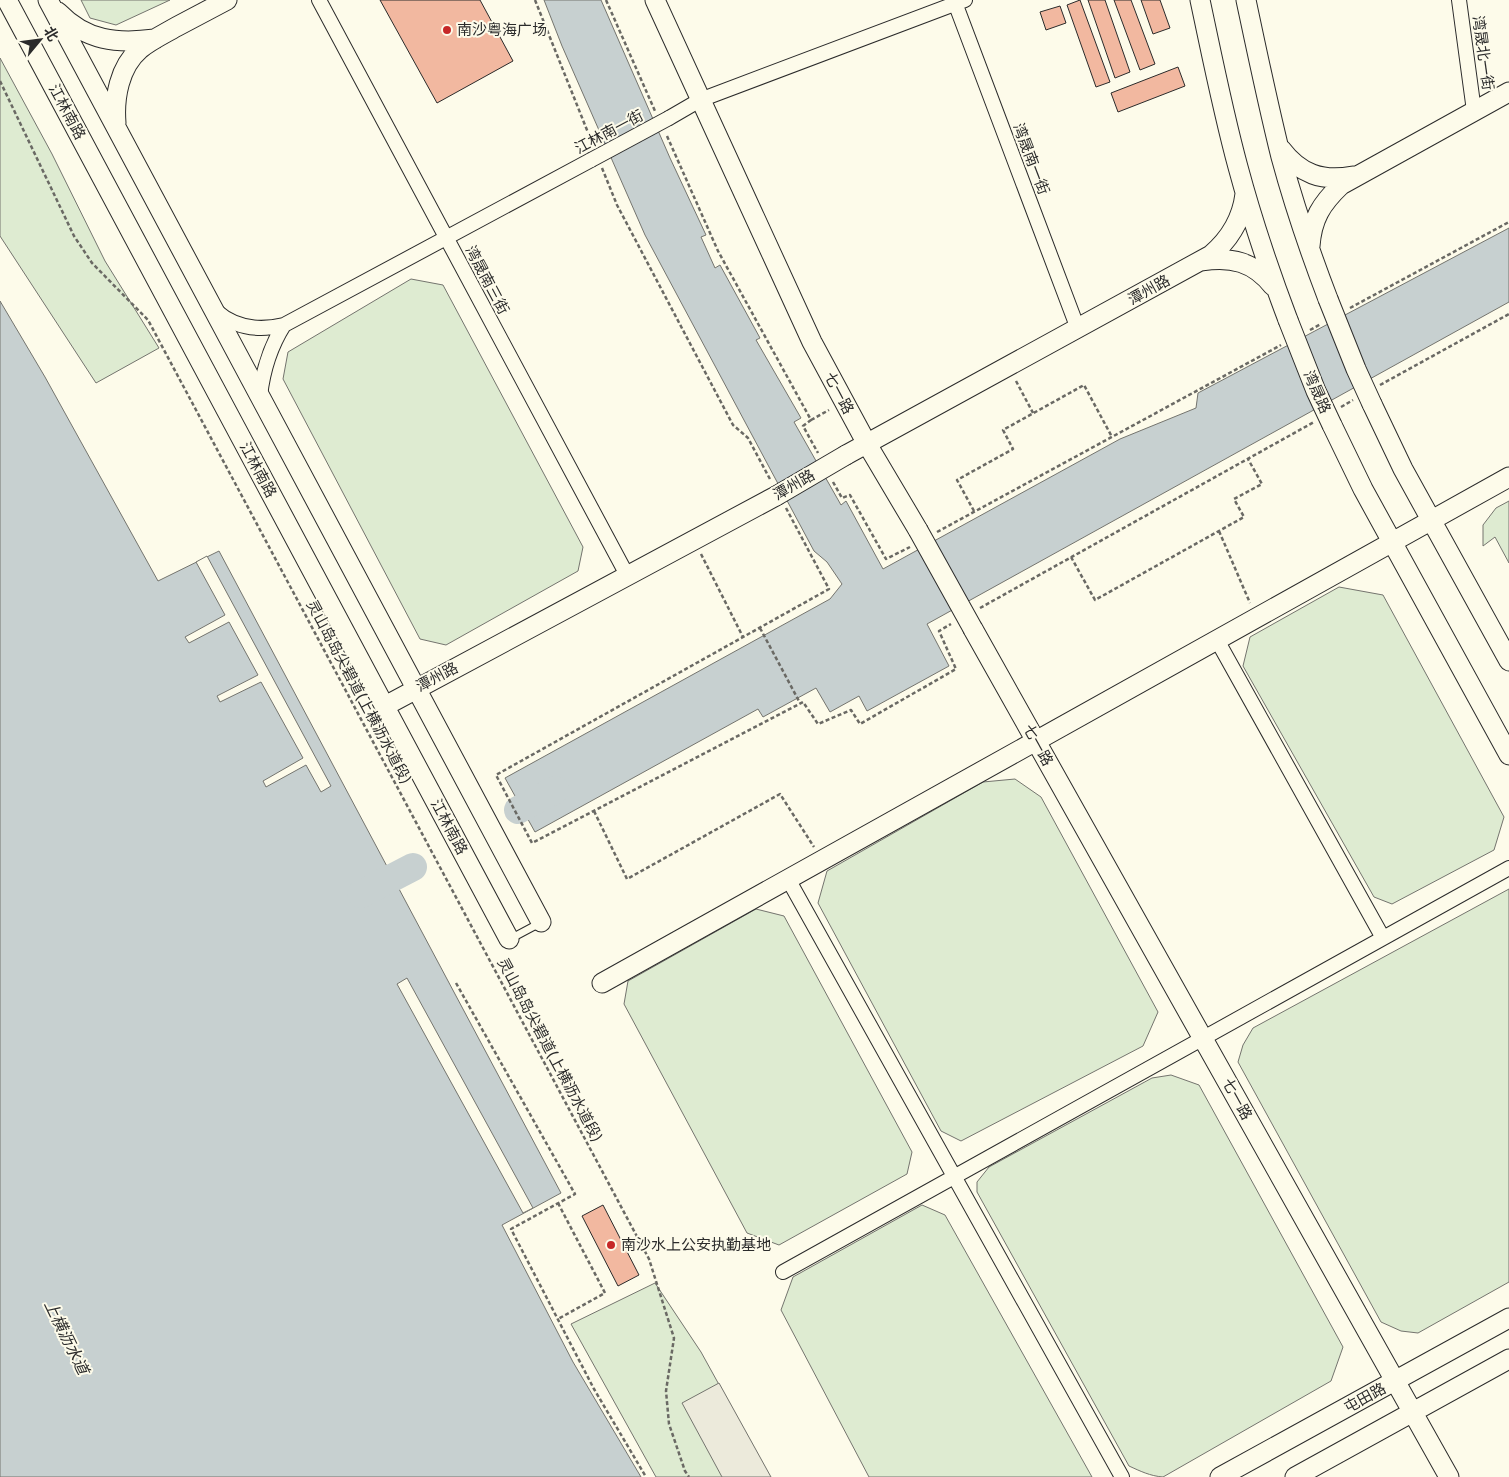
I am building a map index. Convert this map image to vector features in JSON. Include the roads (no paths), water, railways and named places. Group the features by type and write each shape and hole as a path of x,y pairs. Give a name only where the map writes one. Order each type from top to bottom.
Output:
{"street":[{"name":"江林南路","path":"7,0 509,939"},
{"path":"48,0 66,20 82,31 100,38 118,41 137,41 156,38"},
{"path":"48,0 541,922"},
{"path":"116,127 115,106 118,86 127,67 139,50 156,38 228,0"},
{"name":"湾晟南三街","path":"318,0 627,575"},
{"name":"七一路","path":"655,0 812,342 867,444 921,536 1449,1477"},
{"name":"湾晟路","path":"1200,0 1224,113 1254,224 1288,320 1316,391 1363,489 1509,755"},
{"path":"1246,0 1279,146 1310,250 1366,400 1509,661"},
{"name":"湾晟北一街","path":"1459,0 1474,111"},
{"name":"江林南一街","path":"284,325 595,157 663,117 700,100 958,1"},
{"name":"湾晟南一街","path":"958,1 1078,329"},
{"path":"1310,250 1311,231 1317,214 1327,198 1341,185 1509,92"},
{"path":"1279,146 1290,160 1304,171 1321,178 1339,179 1356,176"},
{"name":"潭州路","path":"385,706 778,496 846,455 1201,261 1220,247 1235,228 1244,206 1246,194"},
{"path":"1201,261 1219,258 1236,260 1253,267 1267,278 1278,292"},
{"path":"212,307 229,320 248,327 266,328 284,325"},
{"path":"260,396 261,381 269,351 284,325"},
{"path":"602,983 1509,477"},
{"path":"1217,640 1383,938"},
{"path":"783,1272 1509,868"},
{"path":"788,879 1121,1476"},
{"name":"屯田路","path":"1220,1477 1509,1318"},
{"path":"1296,1477 1509,1359"}],"lane":[{"path":"509,939 541,922"}],"water":[{"path":"544,0 601,0 706,235 701,237 715,268 720,265 760,338 756,340 801,418 794,422 841,505 846,501 883,569 1120,439 1196,408 1198,393 1509,228 1509,302 927,624 949,666 867,711 859,696 830,712 816,688 763,717 758,709 535,832 505,778 830,599 842,584 827,562 814,551 645,235 562,46"},
{"name":"上横沥水道","path":"0,301 45,377 158,581 219,551 561,1193 502,1225 573,1362 641,1477 0,1477"}],"waterway":[{"path":"518,810 555,790"},
{"path":"361,894 413,867"}],"place":[{"name":"南沙粤海广场","path":"447,30"},
{"name":"南沙水上公安执勤基地","path":"611,1245"}]}
